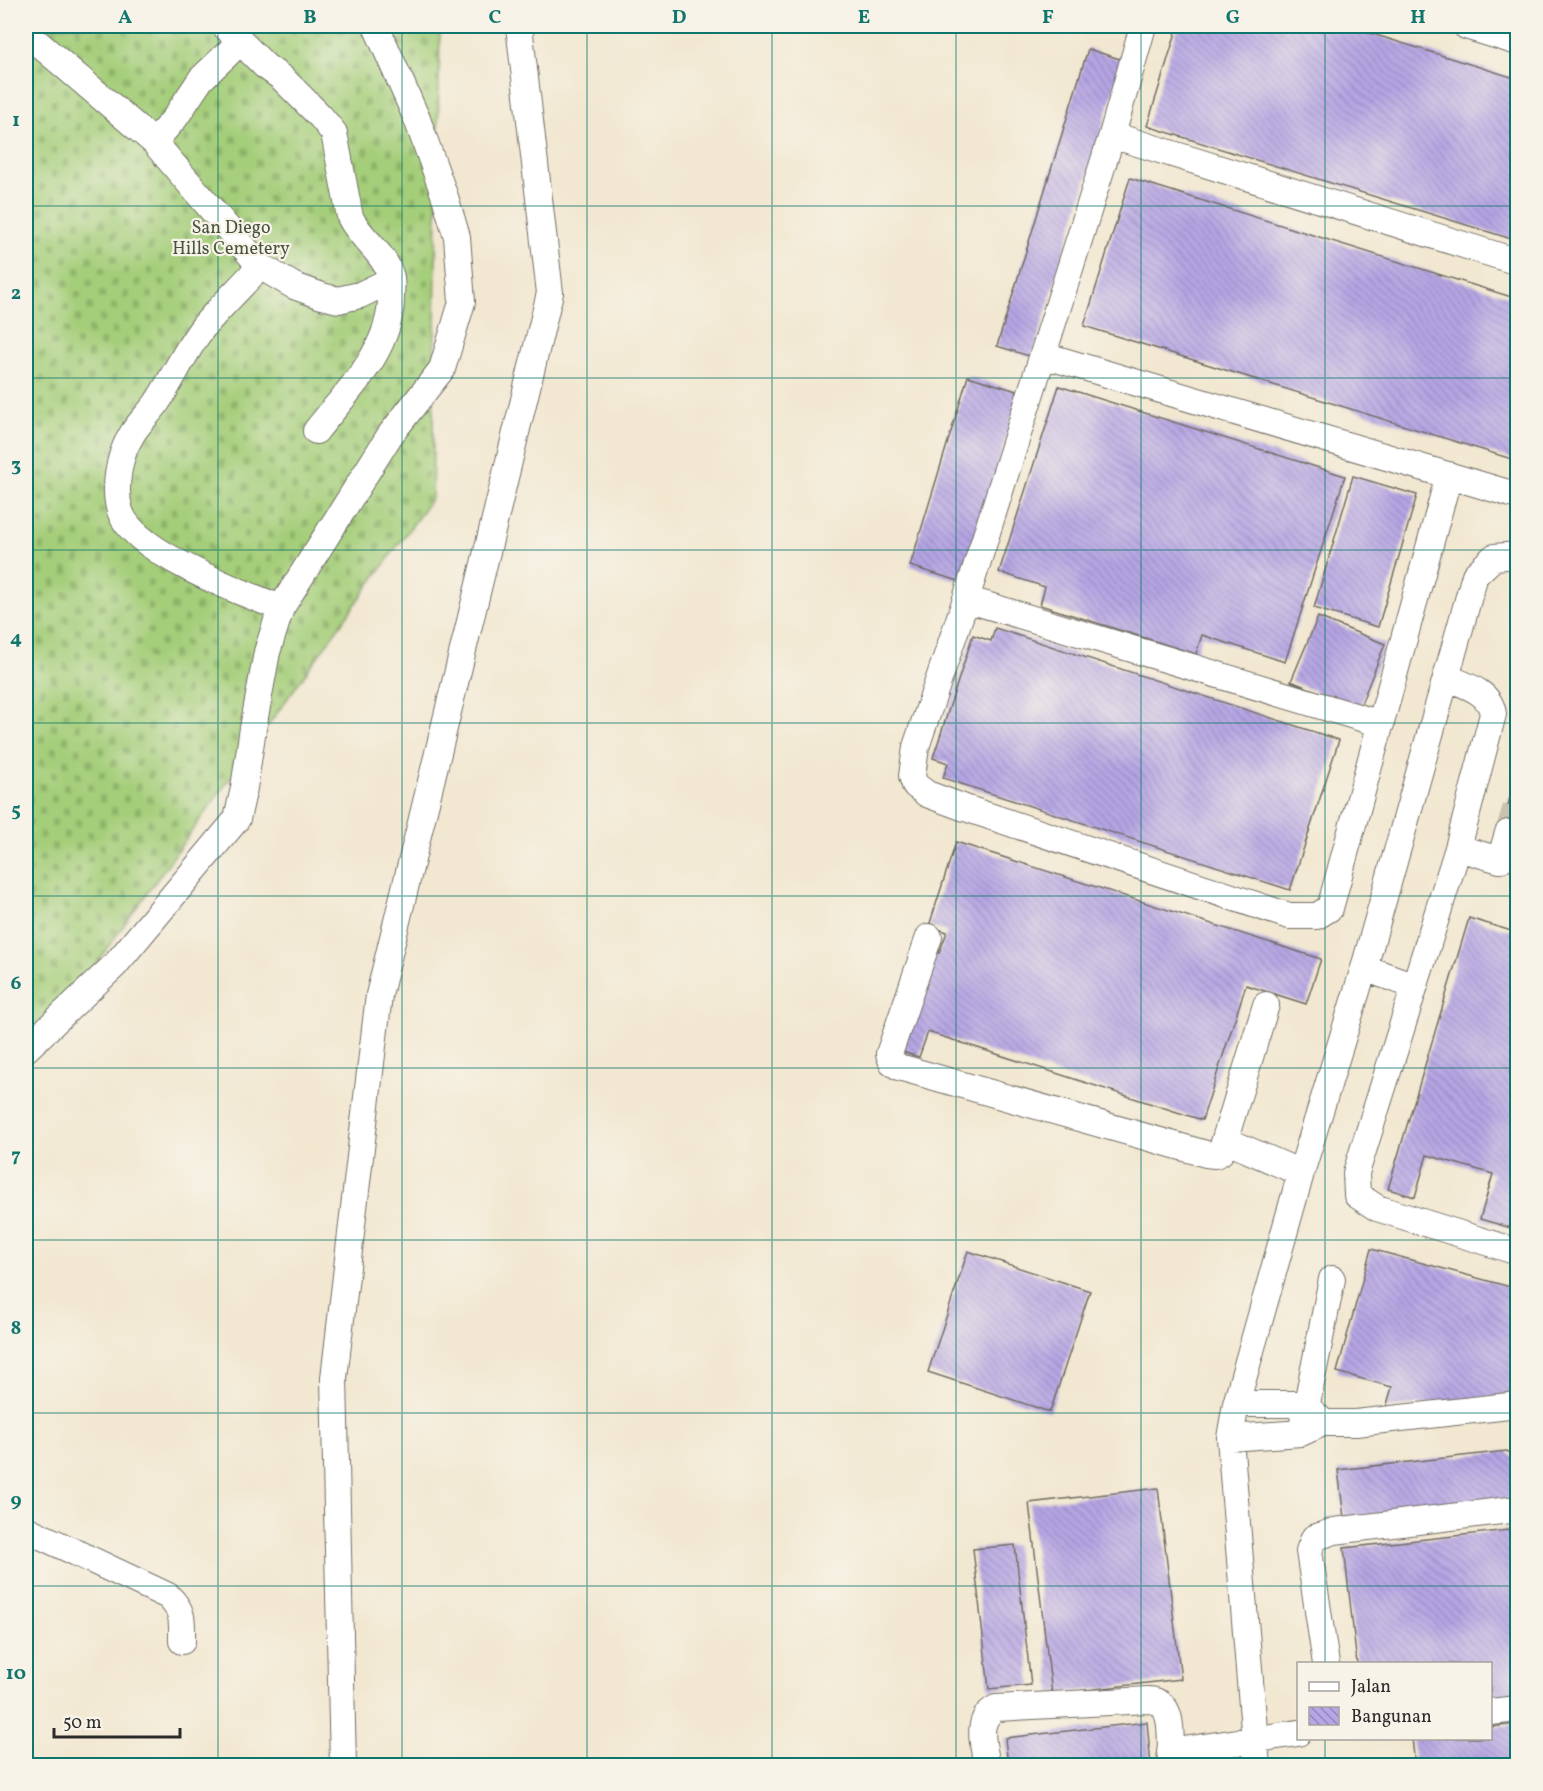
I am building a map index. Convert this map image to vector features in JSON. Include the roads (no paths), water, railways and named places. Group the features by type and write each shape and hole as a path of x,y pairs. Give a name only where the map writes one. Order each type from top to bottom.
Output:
{"street":[{"path":"26,1049 116,965 237,819 267,652 281,608 390,435 442,369 462,303 457,237 417,119 376,26"},
{"path":"343,1766 334,1378 379,995 550,293 519,26"},
{"path":"1143,26 1112,135 1043,355 966,599 916,747 912,776 915,784 927,794 1289,916 1317,916 1330,908 1449,475"},
{"path":"1466,26 1518,42"},
{"path":"26,33 154,142 260,266 294,286 338,300 360,295 391,280"},
{"path":"154,142 175,118 233,33 265,66 282,78 321,117 334,134 350,218 391,274 391,310 376,355 316,431"},
{"path":"1112,135 1518,262"},
{"path":"260,266 203,328 156,404 130,436 120,463 117,492 120,512 133,531 165,555 232,589 281,608"},
{"path":"1043,355 1518,496"},
{"path":"1257,1766 1230,1438 1236,1404 1301,1173 1364,968 1475,575 1494,556 1518,555"},
{"path":"966,599 1381,724"},
{"path":"1446,677 1483,695 1492,706 1493,714 1458,848 1356,1173 1357,1195 1388,1212 1518,1252"},
{"path":"1458,848 1500,860 1508,833"},
{"path":"929,938 889,1054 892,1062 899,1067 1206,1154 1221,1153 1266,1005"},
{"path":"1364,968 1415,987"},
{"path":"1225,1140 1301,1173"},
{"path":"1310,1421 1332,1279"},
{"path":"1236,1404 1295,1404 1310,1421"},
{"path":"1230,1438 1310,1421 1356,1423 1518,1405"},
{"path":"1326,1662 1309,1551 1314,1538 1334,1531 1518,1509"},
{"path":"26,1529 168,1596 179,1608 182,1641"},
{"path":"987,1766 981,1728 988,1713 1000,1707 1155,1700 1166,1707 1169,1716 1171,1759 1254,1738 1297,1733"},
{"path":"1492,1712 1518,1709"}],"tunnel":[{"path":"1508,833 1518,800"}],"park label":[{"name":"San Diego Hills Cemetery","path":"231,237"}]}
